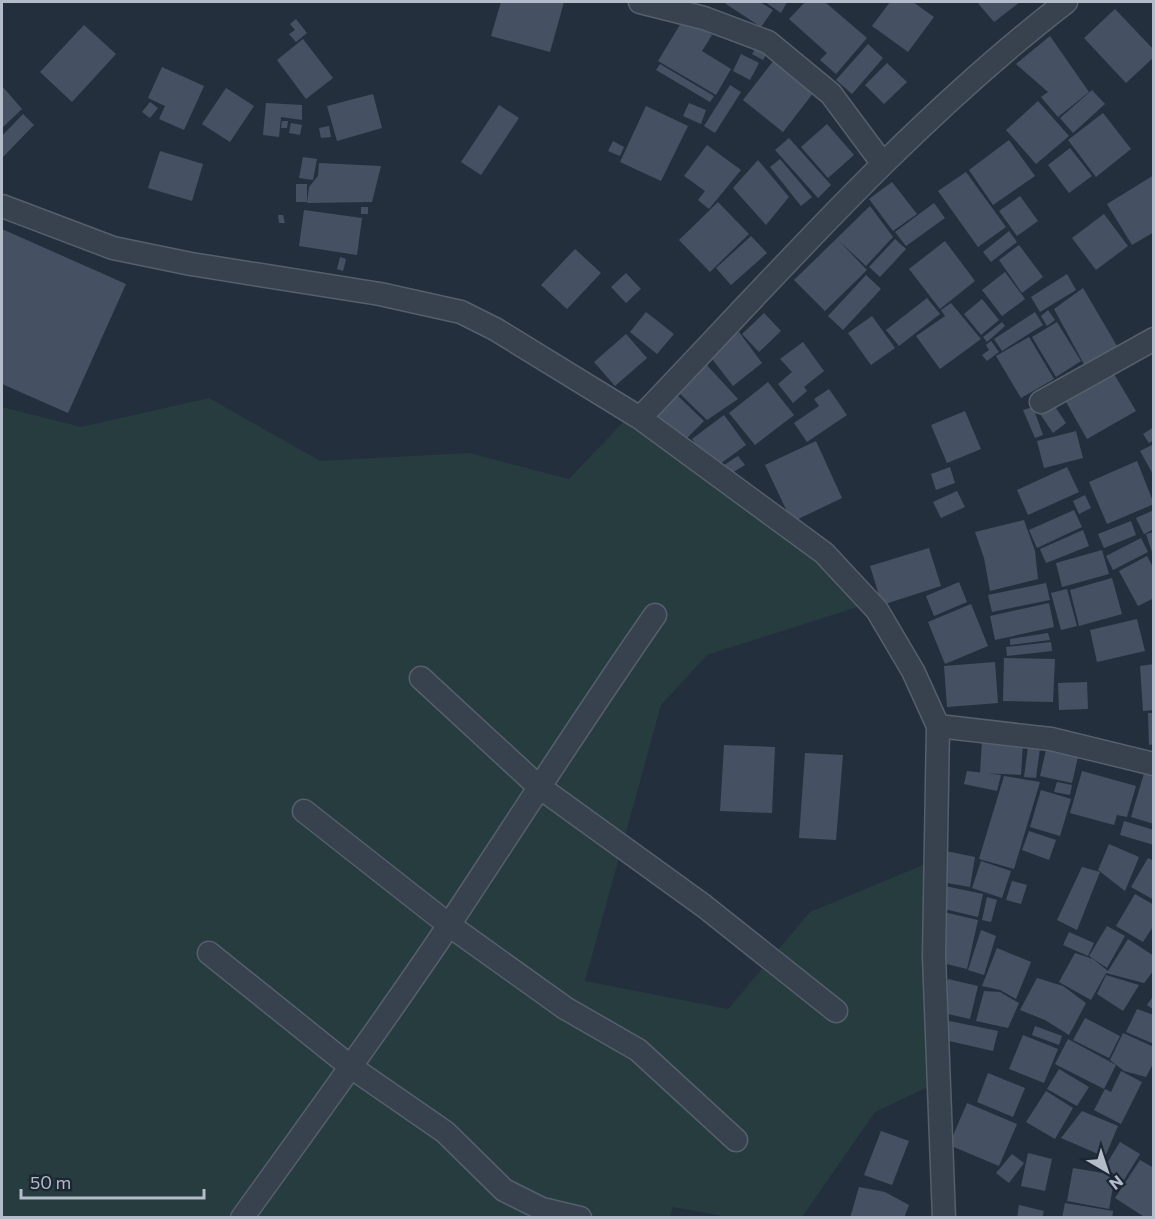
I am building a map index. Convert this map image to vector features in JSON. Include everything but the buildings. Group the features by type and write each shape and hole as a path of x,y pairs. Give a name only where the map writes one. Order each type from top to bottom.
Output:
{"street":[{"path":"640,2 704,18 768,42 831,94 883,164"},
{"path":"640,418 883,164 1031,28 1066,2"},
{"path":"2,206 114,248 191,264 380,294 461,312 495,329 640,418 824,553 877,610 913,671 938,726 934,956 944,1218"},
{"path":"1041,402 1154,339"},
{"path":"242,1218 351,1067 449,925 538,786 655,615"},
{"path":"421,678 538,786 704,906 836,1011"},
{"path":"938,726 1051,740 1154,764"},
{"path":"304,811 449,925 565,1008 638,1050 736,1140"},
{"path":"209,953 351,1067 445,1132 504,1190 542,1209 580,1218"}],"green space":[{"path":"209,398 320,461 469,453 569,479 630,415 810,548 867,604 707,655 661,705 585,981 728,1009 810,912 928,863 930,1086 875,1112 802,1217 729,1217 673,1207 670,1218 2,1217 2,407 81,427"}]}
